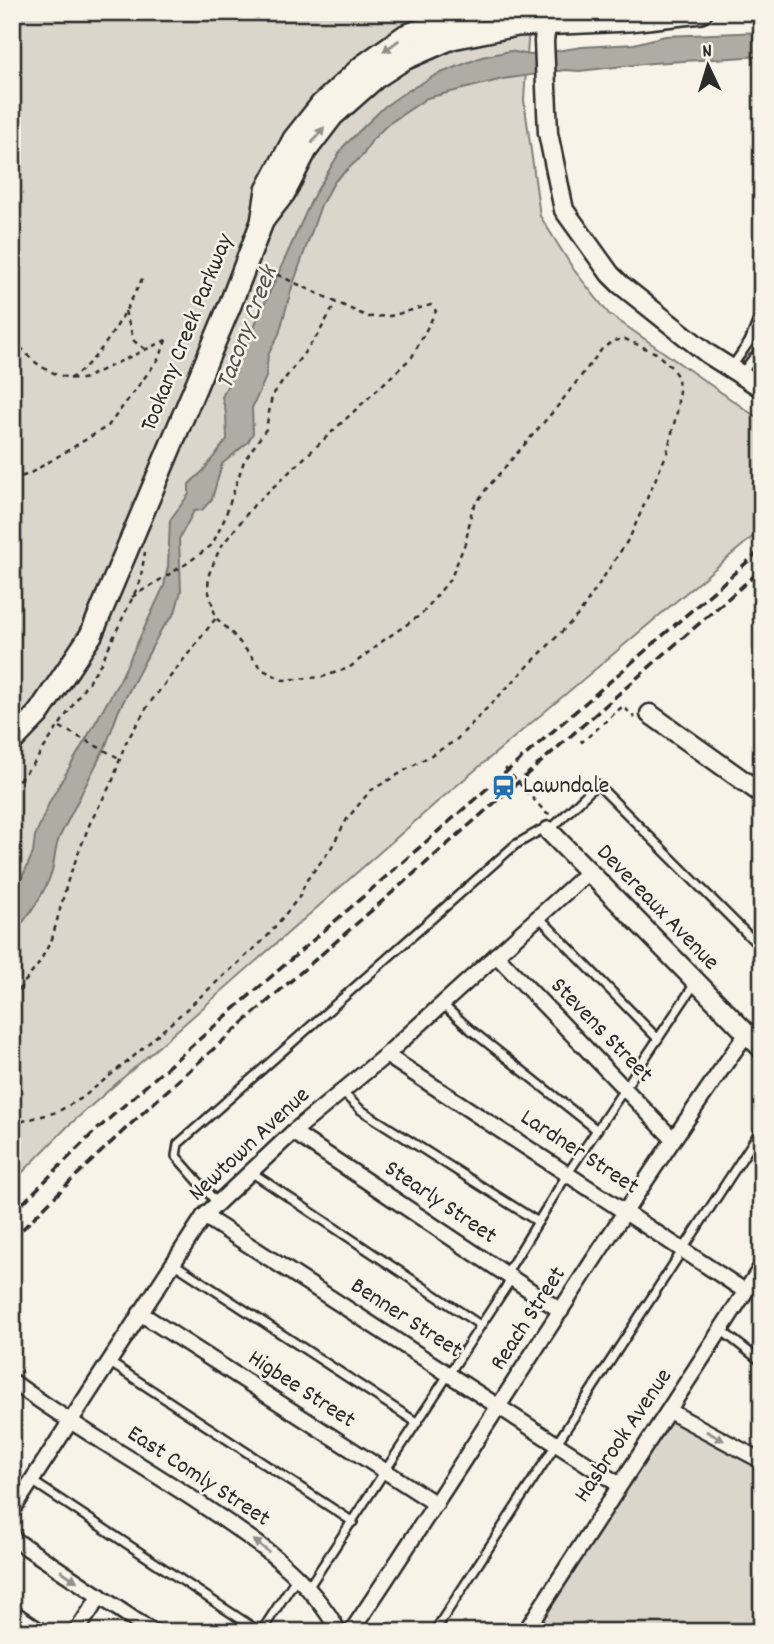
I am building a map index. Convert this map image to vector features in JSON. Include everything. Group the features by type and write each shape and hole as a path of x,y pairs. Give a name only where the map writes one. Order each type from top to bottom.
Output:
{"main road":[{"name":"Tookany Creek Parkway","path":"18,731 38,714 91,635 230,305 262,222 267,190 294,139 321,105 363,66 405,36 476,12"},
{"path":"262,222 284,194 306,150 332,116 375,78 404,59 453,37 517,25 546,26 701,12"}],"street":[{"path":"546,26 548,133 564,210 620,284 708,354 762,388"},
{"path":"650,714 762,794"},
{"name":"Devereaux Avenue","path":"554,825 587,873 762,1049"},
{"name":"Newtown Avenue","path":"12,1511 204,1216 293,1132 386,1055 587,873"},
{"name":"Stevens Street","path":"496,955 673,1138"},
{"name":"Reach Street","path":"351,1632 673,1138 747,1032"},
{"name":"Lardner Street","path":"386,1055 626,1210 745,1291"},
{"name":"Stearly Street","path":"293,1132 561,1311"},
{"name":"Benner Street","path":"204,1216 618,1484"},
{"name":"Hasbrook Avenue","path":"525,1632 618,1484 669,1411 762,1266"},
{"name":"Higbee Street","path":"140,1313 436,1504"},
{"name":"East Comly Street","path":"12,1381 260,1544 298,1576 339,1632"},
{"path":"669,1411 762,1461"},
{"path":"12,1538 153,1632"},
{"path":"76,1632 100,1596"}],"lane":[{"path":"736,372 762,310"},
{"path":"736,372 762,347"},
{"path":"217,1203 176,1157 178,1144 515,845 554,825 597,784 762,949"},
{"path":"539,917 658,1039"},
{"path":"308,1588 480,1325 568,1173 695,982"},
{"path":"442,1004 597,1130"},
{"path":"342,1092 361,1110 538,1222"},
{"path":"434,1632 762,1128"},
{"path":"251,1172 480,1325"},
{"path":"173,1264 416,1422"},
{"path":"720,1330 762,1362"},
{"path":"109,1362 353,1522"},
{"path":"32,1481 261,1632 298,1576"},
{"path":"12,1608 48,1632"},
{"path":"12,1625 20,1613"}],"path":[{"path":"12,23 18,12"},
{"path":"12,213 14,208"},
{"path":"12,1124 57,1112 82,1098 133,1057 266,938 300,896 306,881 330,850 347,819 370,791 455,741 580,613 630,537 667,453 677,412 678,377 656,353 641,344 625,339 613,341 602,349 558,407 472,509 466,541 451,578 422,614 349,668 322,677 283,680 263,670 216,618 208,589 209,574 220,548 254,505 412,357 436,311 431,305 390,316 368,317 276,274 271,274 259,285 253,301 244,306 230,305"},
{"path":"70,379 84,370 125,311 142,276"},
{"path":"132,597 212,545 224,520 244,461 266,429 272,396 319,333 336,302"},
{"path":"125,311 134,341 145,349"},
{"path":"12,330 19,346 36,362 70,379 83,379 166,340 160,357 108,426 29,474 12,480"},
{"path":"212,545 220,548"},
{"path":"12,998 38,965 52,939 77,855 90,823 113,780 125,744 149,704 216,618"},
{"path":"581,740 582,742 624,706 639,723 650,714"},
{"path":"60,727 120,758"},
{"path":"505,768 547,814 552,811 554,825"},
{"path":"12,830 21,836"}],"shaded area":[{"path":"12,12 530,12 524,100 540,216 574,270 609,314 762,421 762,529 436,803 67,1127 12,1183"},
{"path":"762,32 762,56 565,70 503,79 427,98 387,125 372,140 363,155 335,181 321,205 292,287 279,334 268,355 266,377 252,408 253,433 248,442 222,464 212,499 202,510 194,511 179,539 181,591 175,613 161,630 119,710 106,745 59,838 52,871 45,887 30,913 12,934 12,900 33,853 35,836 50,801 120,680 164,586 168,566 170,520 189,494 189,484 203,471 227,439 222,397 313,197 343,147 384,107 404,93 436,75 482,57 510,51 530,55 582,47 634,44 665,36"},
{"path":"672,1419 762,1470 762,1632 535,1632"}],"railway":[{"path":"12,1214 91,1135 148,1084 762,549"},
{"path":"12,1240 184,1075 762,569"}],"place":[{"name":"Lawndale","path":"503,787"}],"water label":[{"name":"Tacony Creek","path":"248,328"}]}
